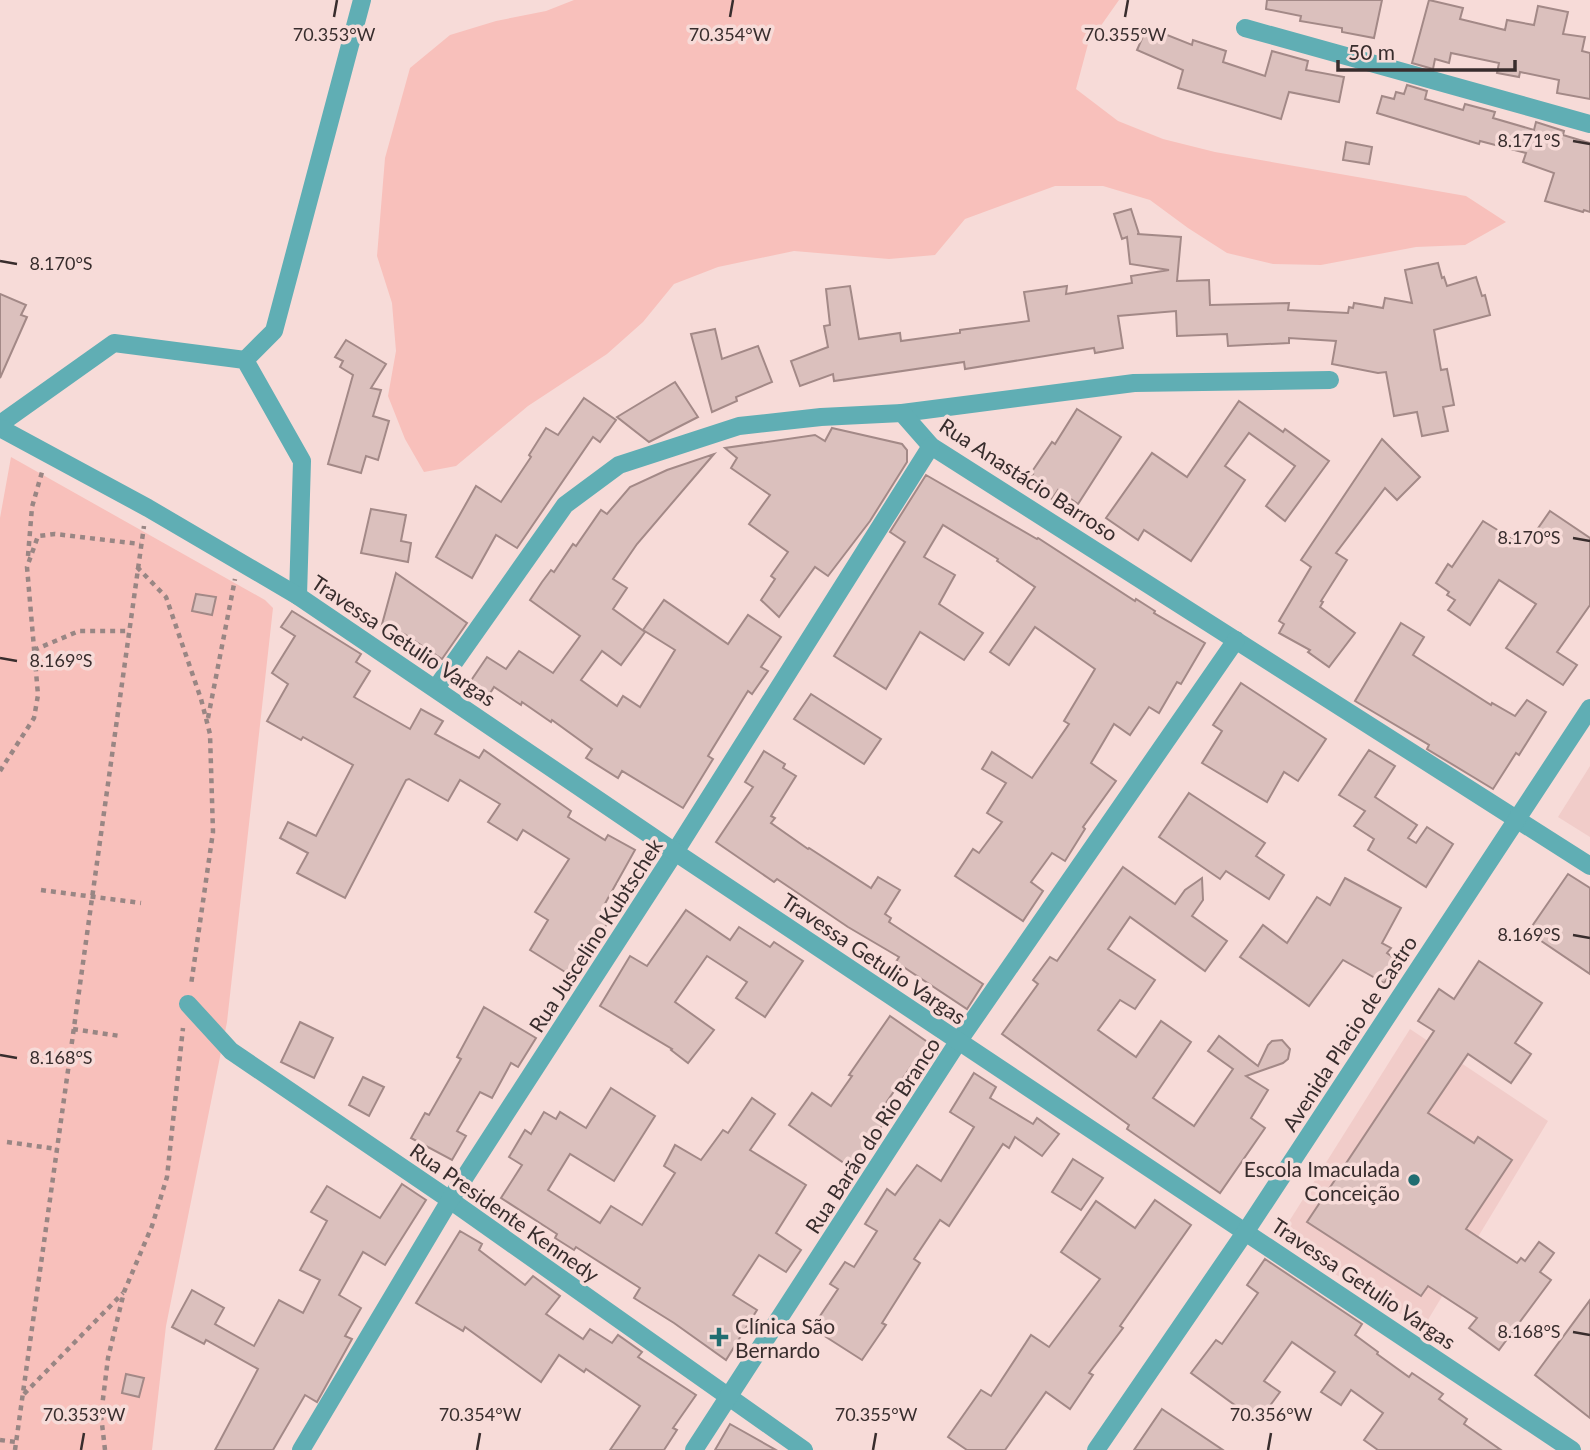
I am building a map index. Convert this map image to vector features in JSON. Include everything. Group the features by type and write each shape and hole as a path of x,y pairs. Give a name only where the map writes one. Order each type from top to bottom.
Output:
{"street":[{"path":"245,360 274,331 362,0"},
{"path":"1245,28 1590,124"},
{"path":"0,426 114,343 245,360"},
{"path":"245,360 302,461 298,596"},
{"path":"436,688 565,505 619,465 739,426 821,417 902,413 1134,383 1330,380"},
{"name":"Rua Anastácio Barroso","path":"902,413 931,446 1590,866"},
{"name":"Travessa Getulio Vargas","path":"0,426 148,508 298,596 958,1042 1572,1450"},
{"name":"Rua Juscelino Kubtschek","path":"301,1450 450,1200 675,852 931,446"},
{"name":"Rua Barão do Rio Branco","path":"694,1450 958,1042 1236,640"},
{"name":"Avenida Placio de Castro","path":"1096,1450 1246,1231 1590,708"},
{"name":"Rua Presidente Kennedy","path":"188,1004 231,1051 450,1200 804,1450"}],"path":[{"path":"0,771 34,718 38,695 27,567 32,507 48,454"},
{"path":"15,1450 140,544 148,508"},
{"path":"27,567 38,536 55,534 140,544"},
{"path":"207,723 239,561"},
{"path":"34,650 79,631 128,631"},
{"path":"41,890 141,904"},
{"path":"73,1029 120,1036"},
{"path":"7,1142 57,1149"},
{"path":"22,1396 124,1292"},
{"path":"0,1440 16,1442"}],"shaded area":[{"path":"574,0 1119,0 1088,44 1076,89 1118,121 1163,139 1215,152 1466,196 1506,222 1465,245 1416,247 1321,265 1273,264 1227,253 1150,200 1103,186 1055,186 965,219 935,255 889,259 794,251 718,267 674,284 643,322 607,354 528,406 456,466 424,472 405,439 388,396 396,351 392,303 377,256 385,158 410,68 450,35 496,21 546,11"},
{"path":"11,457 265,600 273,608 227,1022 166,1326 152,1450 0,1450 0,518"},
{"path":"1590,766 1590,837 1558,817"},
{"name":"Escola Imaculada Conceição","path":"1410,1029 1548,1121 1423,1328 1278,1239"}],"building":[{"path":"1267,0 1382,0 1374,38 1342,32 1342,28 1300,21 1301,16 1266,9"},
{"path":"1429,0 1463,8 1460,19 1505,30 1507,20 1534,25 1538,6 1568,12 1563,34 1585,37 1582,51 1590,53 1590,99 1557,93 1559,80 1520,72 1519,77 1497,73 1499,63 1451,53 1449,63 1435,59 1433,69 1412,63"},
{"path":"1147,27 1192,45 1193,40 1226,51 1223,62 1265,76 1272,51 1308,61 1306,70 1344,77 1339,102 1289,92 1281,119 1178,88 1183,70 1137,50"},
{"path":"1407,85 1427,91 1425,99 1463,110 1465,104 1495,112 1493,118 1534,130 1536,122 1564,131 1563,135 1590,143 1590,212 1545,201 1554,173 1523,162 1526,153 1480,141 1479,144 1377,113 1382,96 1394,99 1396,92 1404,94"},
{"path":"1346,142 1372,147 1369,164 1343,160"},
{"path":"1131,209 1137,234 1181,237 1177,281 1209,280 1210,305 1289,303 1288,310 1348,313 1349,307 1353,308 1354,303 1383,308 1385,298 1412,303 1405,270 1438,263 1447,286 1476,277 1482,296 1485,295 1490,315 1434,330 1441,370 1447,369 1454,405 1443,407 1448,431 1422,436 1417,412 1394,416 1386,372 1378,373 1332,364 1336,341 1289,338 1289,343 1228,346 1227,334 1177,336 1176,311 1118,316 1123,348 1095,353 1094,348 965,369 964,362 834,381 833,374 800,386 791,361 828,347 824,326 830,325 826,289 850,286 859,339 900,333 901,341 1029,321 1024,292 1067,286 1066,294 1132,283 1131,276 1169,270 1130,264 1127,237 1122,239 1114,214"},
{"path":"0,294 26,305 21,315 27,317 0,378"},
{"path":"715,329 722,359 758,346 772,382 736,397 737,401 712,412 691,334"},
{"path":"346,340 386,364 371,388 381,390 373,416 389,421 378,460 366,456 361,473 328,464 353,375 340,367 343,361 335,357"},
{"path":"675,382 698,417 649,442 617,417"},
{"path":"584,398 616,420 600,442 593,437 517,548 496,535 472,578 436,557 476,486 501,502 531,457 529,455 546,428 558,435"},
{"path":"1239,401 1283,432 1285,429 1329,461 1285,521 1266,506 1295,466 1249,433 1225,466 1245,480 1191,561 1144,530 1138,540 1106,518 1152,453 1187,477"},
{"path":"1077,409 1121,437 1078,504 1058,490 1052,499 1027,482"},
{"path":"832,428 902,444 907,450 907,462 870,521 828,576 815,567 779,617 761,600 775,579 771,576 788,552 749,524 770,495 731,468 737,458 725,448 815,435 825,441"},
{"path":"1382,439 1420,477 1397,500 1385,488 1336,553 1347,560 1321,601 1323,602 1320,607 1355,633 1329,667 1308,652 1310,650 1279,633 1284,624 1279,621 1311,567 1301,560"},
{"path":"714,454 637,544 613,579 627,588 613,609 645,632 621,665 602,651 581,680 617,706 623,696 640,707 675,650 643,630 664,600 728,644 748,615 781,637 761,667 768,671 752,694 748,691 708,756 713,759 683,808 622,771 618,778 586,758 592,749 522,702 521,705 494,687 487,698 468,685 487,657 506,669 519,651 553,673 580,636 530,600 542,582 551,570 554,572 573,544 576,546 601,510 607,514 630,487 667,470"},
{"path":"926,475 1038,538 1205,643 1181,684 1177,682 1159,713 1149,707 1130,735 1114,724 1091,763 1116,781 1083,827 1085,829 1065,861 1052,853 1031,882 1043,891 1023,921 955,876 973,849 979,853 1002,822 987,813 1006,783 982,769 992,752 1032,778 1069,724 1064,721 1095,669 1035,627 1009,665 990,652 1035,587 997,561 998,559 943,525 924,557 955,575 939,604 983,633 964,660 920,632 886,689 834,656 905,542 890,532"},
{"path":"371,509 406,515 401,541 411,543 408,562 361,553"},
{"path":"1550,511 1590,538 1590,605 1557,652 1577,665 1563,685 1506,648 1536,604 1499,580 1470,625 1448,610 1455,600 1436,583 1448,564 1452,567 1483,521 1525,547"},
{"path":"396,573 467,623 442,659 404,634 381,628"},
{"path":"196,594 216,597 212,615 192,611"},
{"path":"292,611 361,654 356,662 370,671 354,697 410,729 421,709 443,721 435,734 479,758 484,750 571,811 568,817 605,840 608,835 635,850 602,909 612,916 573,977 530,950 548,920 535,912 569,859 523,830 517,840 488,822 500,804 460,780 448,801 409,779 406,780 345,898 297,873 308,853 280,838 288,822 316,836 353,765 303,737 301,740 267,721 288,684 272,673 295,636 281,627"},
{"path":"1401,623 1424,637 1413,655 1491,705 1492,703 1515,716 1527,700 1546,712 1519,755 1516,753 1493,789 1427,749 1429,745 1355,701"},
{"path":"1241,683 1326,739 1298,781 1284,772 1267,802 1202,763 1222,731 1213,725"},
{"path":"811,694 881,739 864,764 794,719"},
{"path":"1369,750 1395,766 1375,797 1417,825 1408,838 1416,843 1427,827 1453,844 1426,887 1368,850 1374,839 1354,826 1365,811 1339,795"},
{"path":"764,751 785,764 783,768 796,776 771,816 775,818 771,823 871,888 878,877 900,890 885,914 891,918 889,922 983,984 967,1009 896,962 899,957 848,927 777,879 774,882 716,842 753,787 745,782"},
{"path":"1189,793 1265,843 1256,856 1284,875 1269,899 1226,871 1220,879 1159,837"},
{"path":"1123,867 1175,904 1185,890 1202,878 1203,900 1192,916 1227,941 1205,971 1130,917 1108,949 1155,980 1135,1009 1120,1000 1098,1030 1136,1057 1161,1021 1191,1042 1153,1098 1194,1126 1233,1069 1208,1051 1219,1036 1258,1066 1272,1041 1282,1040 1290,1049 1288,1059 1283,1063 1246,1076 1268,1090 1251,1118 1265,1128 1220,1193 1127,1129 1129,1125 1002,1034 1038,984 1033,980 1050,957 1057,961"},
{"path":"1568,874 1590,888 1590,974 1528,932"},
{"path":"1345,878 1401,908 1382,943 1391,948 1387,953 1399,962 1384,983 1343,960 1309,1006 1240,957 1263,925 1287,943 1317,897 1330,905"},
{"path":"686,910 730,940 739,927 770,947 774,942 803,961 765,1017 736,998 747,982 707,956 675,1002 714,1030 688,1063 672,1049 600,1006 630,956 647,966"},
{"name":"Escola Imaculada Conceição","path":"1479,961 1542,1003 1515,1043 1531,1054 1511,1083 1468,1054 1428,1113 1474,1143 1478,1137 1512,1160 1466,1229 1517,1263 1521,1258 1525,1261 1539,1242 1554,1253 1540,1272 1551,1280 1499,1350 1469,1328 1477,1318 1428,1286 1421,1296 1307,1222 1434,1031 1418,1021 1439,989 1454,999"},
{"path":"484,1007 536,1038 518,1067 511,1063 492,1098 480,1092 457,1131 466,1136 452,1160 411,1138 425,1113 429,1115 461,1059 457,1057"},
{"path":"890,1016 939,1050 922,1076 910,1068 886,1103 893,1108 854,1170 789,1125 812,1093 831,1106"},
{"path":"300,1022 333,1038 314,1078 281,1062"},
{"path":"974,1073 996,1087 990,1098 1033,1124 1037,1118 1059,1134 1042,1156 1015,1137 1009,1148 1003,1144 949,1226 940,1220 914,1259 920,1263 882,1323 886,1325 862,1360 812,1328 838,1289 830,1284 845,1262 854,1267 877,1231 865,1224 887,1189 895,1195 917,1165 941,1181 974,1127 950,1112"},
{"path":"363,1077 384,1087 369,1116 349,1105"},
{"path":"611,1088 655,1116 614,1181 570,1154 548,1190 600,1223 611,1206 642,1225 675,1173 664,1166 675,1145 701,1160 723,1130 728,1133 752,1098 775,1114 750,1150 806,1185 776,1233 801,1250 786,1272 759,1255 733,1295 757,1310 726,1360 634,1298 640,1288 576,1247 574,1250 555,1238 557,1234 501,1198 522,1165 509,1157 525,1130 531,1134 544,1112 556,1119 560,1112 586,1128"},
{"path":"1073,1159 1103,1178 1081,1210 1052,1192"},
{"path":"402,1184 426,1200 385,1265 363,1252 339,1295 361,1308 345,1336 352,1339 317,1402 305,1395 273,1450 215,1450 258,1369 206,1340 204,1344 172,1327 192,1290 224,1308 215,1324 254,1346 279,1300 303,1313 320,1280 300,1270 327,1221 311,1212 327,1186 380,1218"},
{"path":"1155,1200 1191,1225 1120,1326 1123,1328 1089,1373 1093,1375 1070,1409 1046,1392 1005,1450 967,1450 948,1437 981,1390 991,1396 1031,1335 1049,1347 1100,1279 1061,1252 1096,1201 1135,1228"},
{"path":"460,1231 482,1244 479,1250 525,1285 533,1276 560,1296 546,1314 583,1339 590,1329 612,1343 618,1335 642,1352 638,1357 696,1395 673,1428 677,1430 664,1450 610,1450 640,1406 586,1369 584,1372 559,1355 541,1382 465,1327 463,1331 416,1303"},
{"path":"1265,1259 1362,1324 1355,1335 1409,1377 1412,1373 1443,1394 1439,1399 1467,1419 1464,1424 1501,1450 1378,1450 1364,1440 1383,1413 1351,1390 1341,1405 1321,1392 1335,1372 1292,1342 1264,1381 1280,1392 1258,1422 1191,1373 1216,1340 1222,1344 1258,1293 1247,1285"},
{"path":"1590,1300 1590,1418 1535,1375"},
{"path":"126,1374 144,1378 139,1397 122,1393"},
{"path":"1162,1409 1223,1450 1134,1450"},
{"path":"730,1424 776,1450 715,1450"}],"place":[{"name":"Escola Imaculada Conceição","path":"1414,1180"},
{"name":"Clínica São Bernardo","path":"719,1337"}]}
